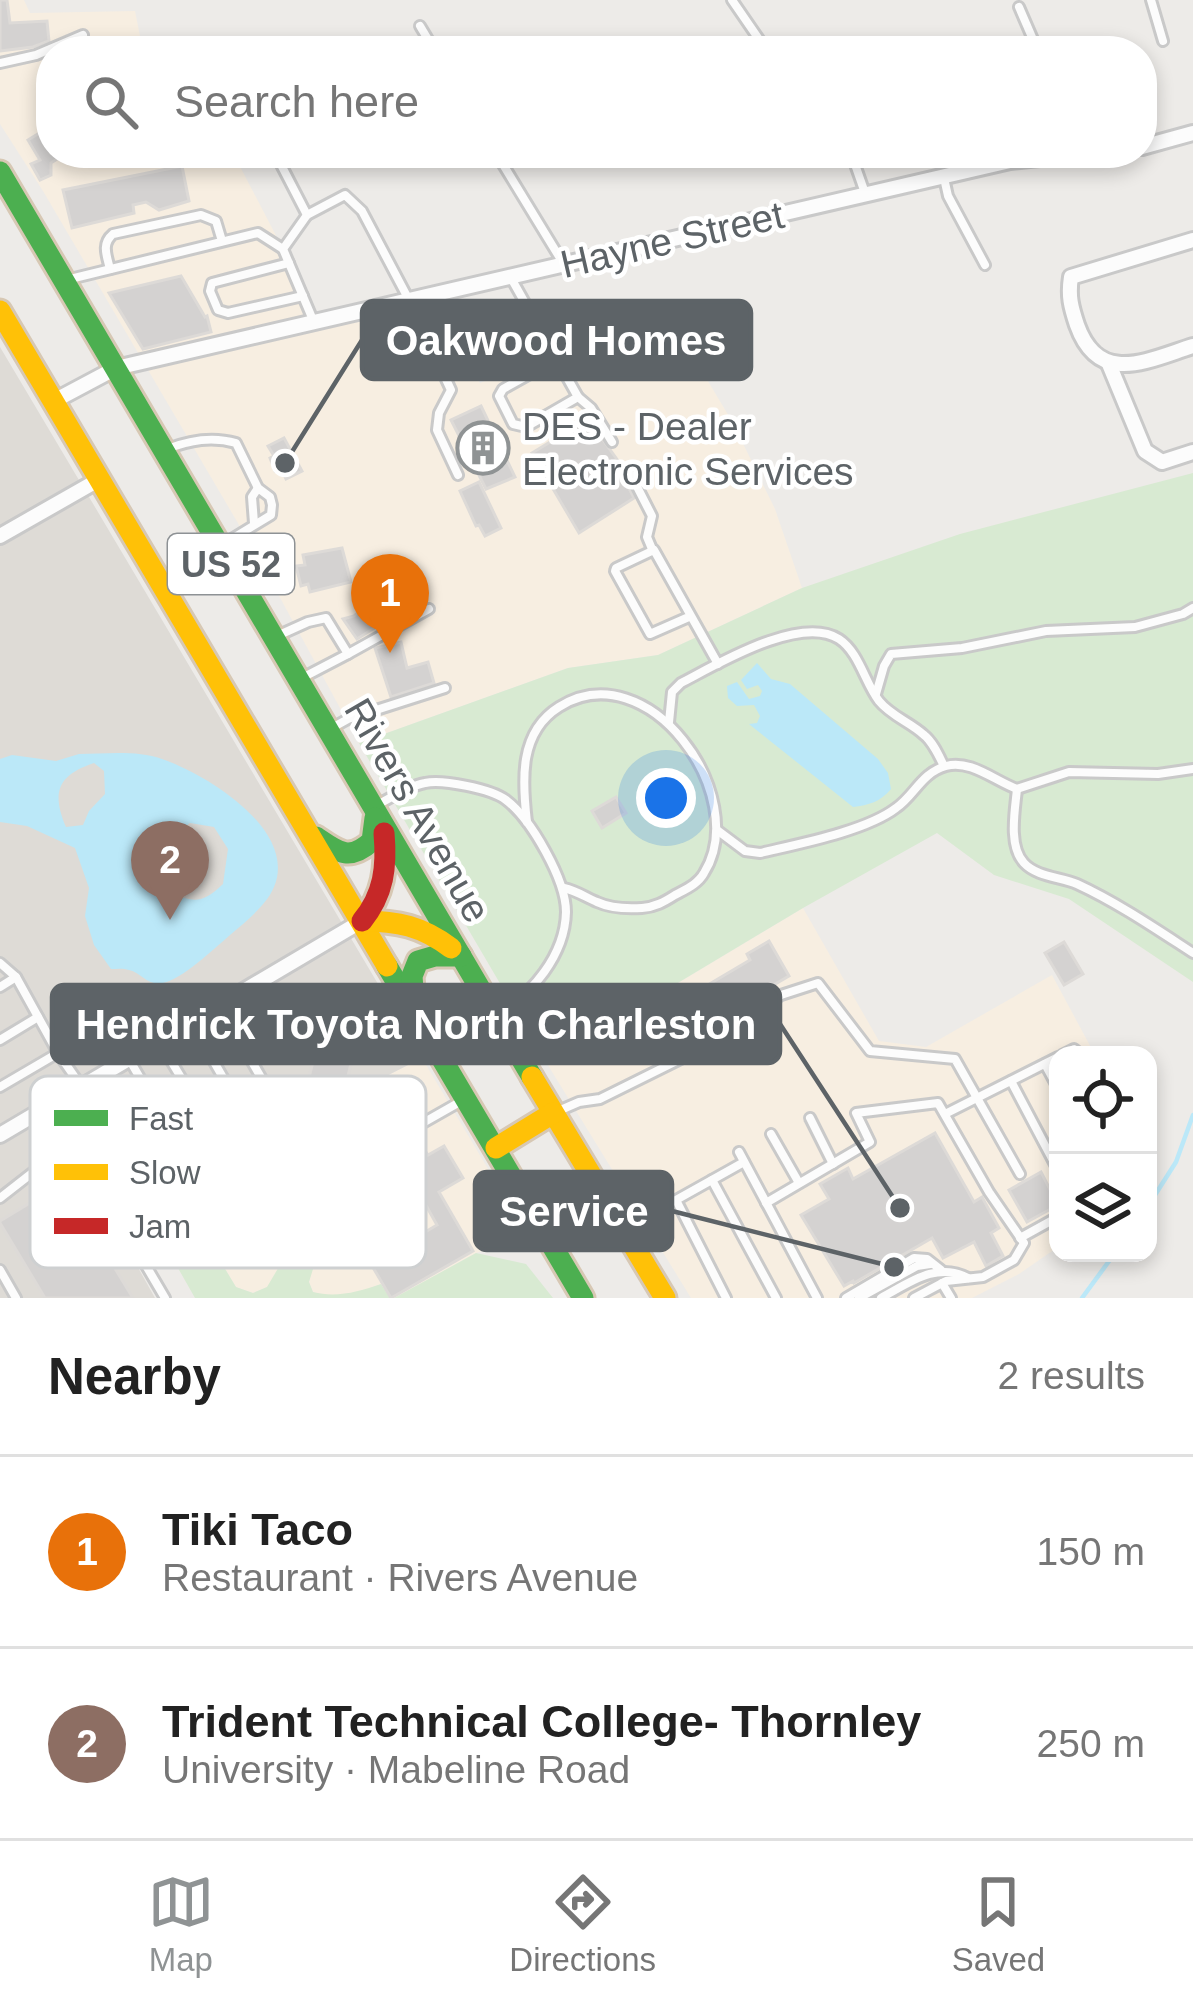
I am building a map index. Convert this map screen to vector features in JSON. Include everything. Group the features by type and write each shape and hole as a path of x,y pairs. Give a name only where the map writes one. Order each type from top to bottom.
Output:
{"main road":[{"name":"Rivers Avenue","path":"0,172 665,1298"},
{"name":"US 52","path":"0,311 583,1298"},
{"path":"310,834 340,853 360,853 371,842 377,813"},
{"path":"362,921 378,904 387,857 377,813"},
{"path":"362,921 403,921 428,929 461,956"},
{"path":"417,1014 410,980 418,962 429,954 461,956"},
{"path":"496,1148 554,1113"}],"street":[{"path":"1157,143 1193,133"},
{"name":"Hayne Street","path":"53,401 116,368 981,168"},
{"path":"1193,240 1071,278 1068,298 1080,333 1097,357 1109,364 1133,364 1193,346"},
{"path":"1109,364 1144,451 1162,462 1193,452"},
{"path":"0,536 100,479"},
{"path":"100,1076 362,921"},
{"path":"0,1135 30,1117"}],"lane":[{"path":"732,0 757,36"},
{"path":"1151,0 1162,41"},
{"path":"1019,7 1032,36"},
{"path":"420,26 426,36"},
{"path":"0,63 36,55"},
{"path":"283,168 307,215"},
{"path":"505,168 563,264"},
{"path":"856,168 866,195"},
{"path":"943,177 948,196 985,265"},
{"path":"283,249 307,215 345,195 362,211 451,390 439,413 437,430 458,475"},
{"path":"110,269 105,247 113,235 201,215 216,220 222,242"},
{"path":"64,280 257,233 283,249 314,322"},
{"path":"289,262 212,283 210,291 218,310 228,314 303,296"},
{"path":"511,277 578,397 591,408 612,442"},
{"path":"557,359 503,389 499,396 513,424 526,427 578,397"},
{"path":"165,450 189,441 236,443 257,488 269,497 271,515 220,546"},
{"path":"628,469 652,516 647,537 652,549 718,664"},
{"path":"254,524 257,488"},
{"path":"652,549 615,572 650,634 691,616"},
{"path":"875,696 891,654 962,648 1046,631 1135,627 1193,608"},
{"path":"299,680 429,609"},
{"path":"274,637 326,618 348,653"},
{"path":"669,723 672,692 681,682 768,640 800,633 830,635 854,654 884,707 928,737 944,766"},
{"path":"328,730 445,688"},
{"path":"527,822 526,749 545,718 560,706 582,697 631,700 669,723 691,753 714,808 717,830 703,877 658,905 608,906 564,888"},
{"path":"717,830 745,851 760,853 859,827 899,807 919,780 944,766 962,765 1017,789 1070,772 1157,774 1193,769"},
{"path":"377,813 405,790 437,782 499,795 527,822 564,888 566,912 551,960 529,992 496,1015"},
{"path":"1017,789 1015,832 1025,865 1075,883 1193,953"},
{"path":"0,963 16,977 74,1076"},
{"path":"0,987 16,977"},
{"path":"554,1113 599,1099 703,1048 781,995 818,982 870,1051 955,1059 1020,1174"},
{"path":"215,1064 223,1044 302,1000"},
{"path":"0,1040 38,1017"},
{"path":"197,1018 223,1044"},
{"path":"197,1018 222,1076"},
{"path":"237,1036 260,1076"},
{"path":"159,1041 180,1076"},
{"path":"0,1088 58,1054"},
{"path":"129,1059 139,1076"},
{"path":"944,1114 1049,1062"},
{"path":"1045,1064 1049,1071"},
{"path":"1011,1081 1050,1154"},
{"path":"426,1122 466,1099"},
{"path":"766,1203 870,1142 856,1112 938,1103 1024,1243 1014,1260 983,1277 943,1283 914,1298"},
{"path":"810,1118 833,1164"},
{"path":"771,1134 800,1183"},
{"path":"739,1152 817,1298"},
{"path":"726,1298 676,1200 745,1162"},
{"path":"0,1198 30,1175"},
{"path":"712,1180 776,1298"},
{"path":"1020,1238 1049,1221"},
{"path":"845,1298 914,1258 927,1259 941,1270"},
{"path":"859,1298 917,1266 932,1263"},
{"path":"147,1268 165,1298"},
{"path":"0,1270 16,1298"},
{"path":"881,1298 941,1270 968,1279"},
{"path":"943,1283 951,1298"}],"shaded area":[{"path":"0,0 24,0 30,13 135,11 140,36 36,36 36,168 241,168 314,322 426,296 480,383 655,313 690,351 733,423 775,509 802,588 658,655 568,668 359,743 259,559 0,124"},
{"path":"0,347 422,1058 386,1076 30,1076 30,1268 138,1268 155,1298 0,1298"},
{"path":"803,908 879,1041 926,1047 1052,975 1090,1046 1049,1046 1049,1253 972,1298 691,1298 546,1062"},
{"path":"422,1058 528,1236 476,1253 394,1298 381,1284 355,1294 323,1296 313,1292 312,1269 253,1293 236,1287 224,1268 426,1268 426,1076 386,1076"}],"green space":[{"path":"1193,473 1193,982 1069,899 994,875 937,833 546,1062 359,743 568,668 658,655 802,588 960,534"},
{"path":"476,1253 526,1264 553,1298 394,1298"},
{"path":"178,1268 225,1268 236,1287 253,1293 267,1287 278,1268 310,1268 313,1292 347,1293 381,1284 390,1298 195,1298"}],"water":[{"path":"757,663 771,679 790,684 878,759 888,773 891,789 874,802 853,807 749,724 757,723 760,716 754,705 737,706 728,698 727,686 737,682 749,699 760,696 758,685 747,689 741,680"},
{"path":"79,754 142,754 201,777 244,807 273,845 278,866 270,894 216,948 170,981 153,983 129,970 111,969 94,945 85,916 89,888 75,848 27,826 0,822 0,759 12,755 56,761","holes":["94,763 104,771 105,794 83,825 66,827 59,804 61,786 72,773","190,823 214,827 228,849 223,884 197,900 155,896 153,873 159,854"]}],"building":[{"path":"0,0 7,0 10,23 47,21 48,36 36,36 36,46 0,51"},
{"path":"31,164 51,168 51,175 40,180"},
{"path":"182,168 189,201 159,210 146,202 133,205 134,213 72,228 63,190"},
{"path":"181,276 207,316 211,332 143,349 109,293"},
{"name":"DES - Dealer Electronic Services","path":"481,406 515,477 486,489 451,420"},
{"path":"588,419 621,465 634,498 579,533 532,453"},
{"path":"284,438 302,471 286,479 281,468 275,471 268,446"},
{"path":"479,482 501,528 485,536 460,491"},
{"path":"342,548 351,582 310,592 308,584 301,586 296,566 305,565 303,555"},
{"path":"369,604 382,623 357,639 343,619"},
{"path":"401,642 407,668 428,662 434,683 391,697 375,648"},
{"path":"616,797 626,813 602,828 592,811"},
{"path":"769,941 789,976 649,1062 630,1031 750,960 747,954"},
{"path":"1064,942 1083,974 1064,985 1045,953"},
{"path":"293,1027 356,1043 348,1076 309,1076 313,1062 286,1056"},
{"path":"935,1133 974,1202 982,1197 999,1228 991,1233 1003,1256 986,1266 974,1242 943,1258 932,1238 844,1286 801,1215 829,1199 820,1184 848,1168 853,1179"},
{"path":"444,1146 463,1178 439,1192 473,1251 391,1298 373,1268 426,1268 426,1232 437,1225 426,1205 426,1152"},
{"path":"1041,1172 1049,1188 1049,1210 1027,1222 1009,1190"},
{"path":"30,1203 30,1268 115,1268 133,1298 45,1298 0,1221"}],"waterway":[{"path":"1157,1192 1176,1162 1193,1115"},
{"path":"1082,1298 1108,1262"}],"traffic: fast":[{"path":"0,172 532,1077"},
{"path":"316,837 337,850 357,851 372,841 375,818"},
{"path":"414,1003 412,976 418,961 461,956"},
{"path":"387,966 583,1298"}],"traffic: slow":[{"path":"0,311 387,966"},
{"path":"362,921 409,926 451,948"},
{"path":"532,1077 665,1298"},
{"path":"496,1148 553,1113"}],"traffic: jam":[{"path":"362,921 382,880 384,833"}],"place":[{"name":"DES - Dealer Electronic Services","path":"483,448"},
{"name":"Oakwood Homes","path":"285,463"},
{"name":"Tiki Taco","path":"390,653"},
{"name":"Trident Technical College- Thornley","path":"170,920"},
{"name":"Hendrick Toyota North Charleston","path":"900,1208"},
{"name":"Service","path":"894,1267"}]}
